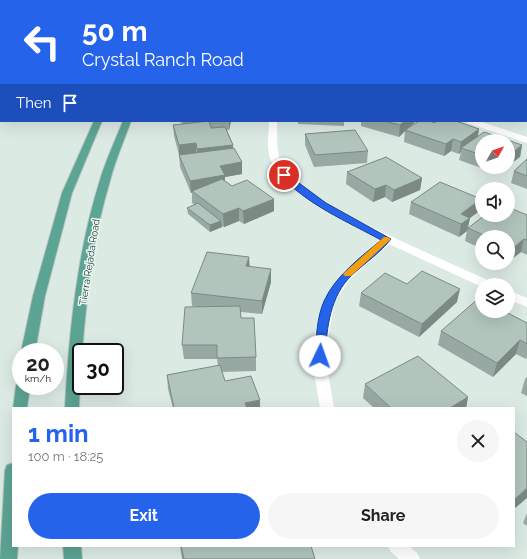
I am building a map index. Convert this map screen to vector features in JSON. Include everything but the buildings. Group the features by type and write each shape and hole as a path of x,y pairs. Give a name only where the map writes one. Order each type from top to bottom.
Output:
{"main road":[{"path":"30,343 39,296 67,193 98,122"},
{"name":"Tierra Rejada Road","path":"72,407 74,357 90,249 102,189 127,122"},
{"path":"20,407 22,395"},
{"path":"8,559 12,488"},
{"path":"72,547 73,559"}],"street":[{"path":"274,122 274,154 276,162 284,175 299,188 323,205 387,239 475,279"},
{"path":"473,122 527,140"},
{"path":"327,407 320,367 322,333 329,301 347,275 387,239"},
{"path":"515,297 527,303"},
{"path":"398,547 411,559"}],"slow traffic":[{"path":"348,274 387,239"}],"route":[{"path":"284,175 309,196 323,205 387,239 347,275 334,292 329,301 322,333 320,356"}]}
